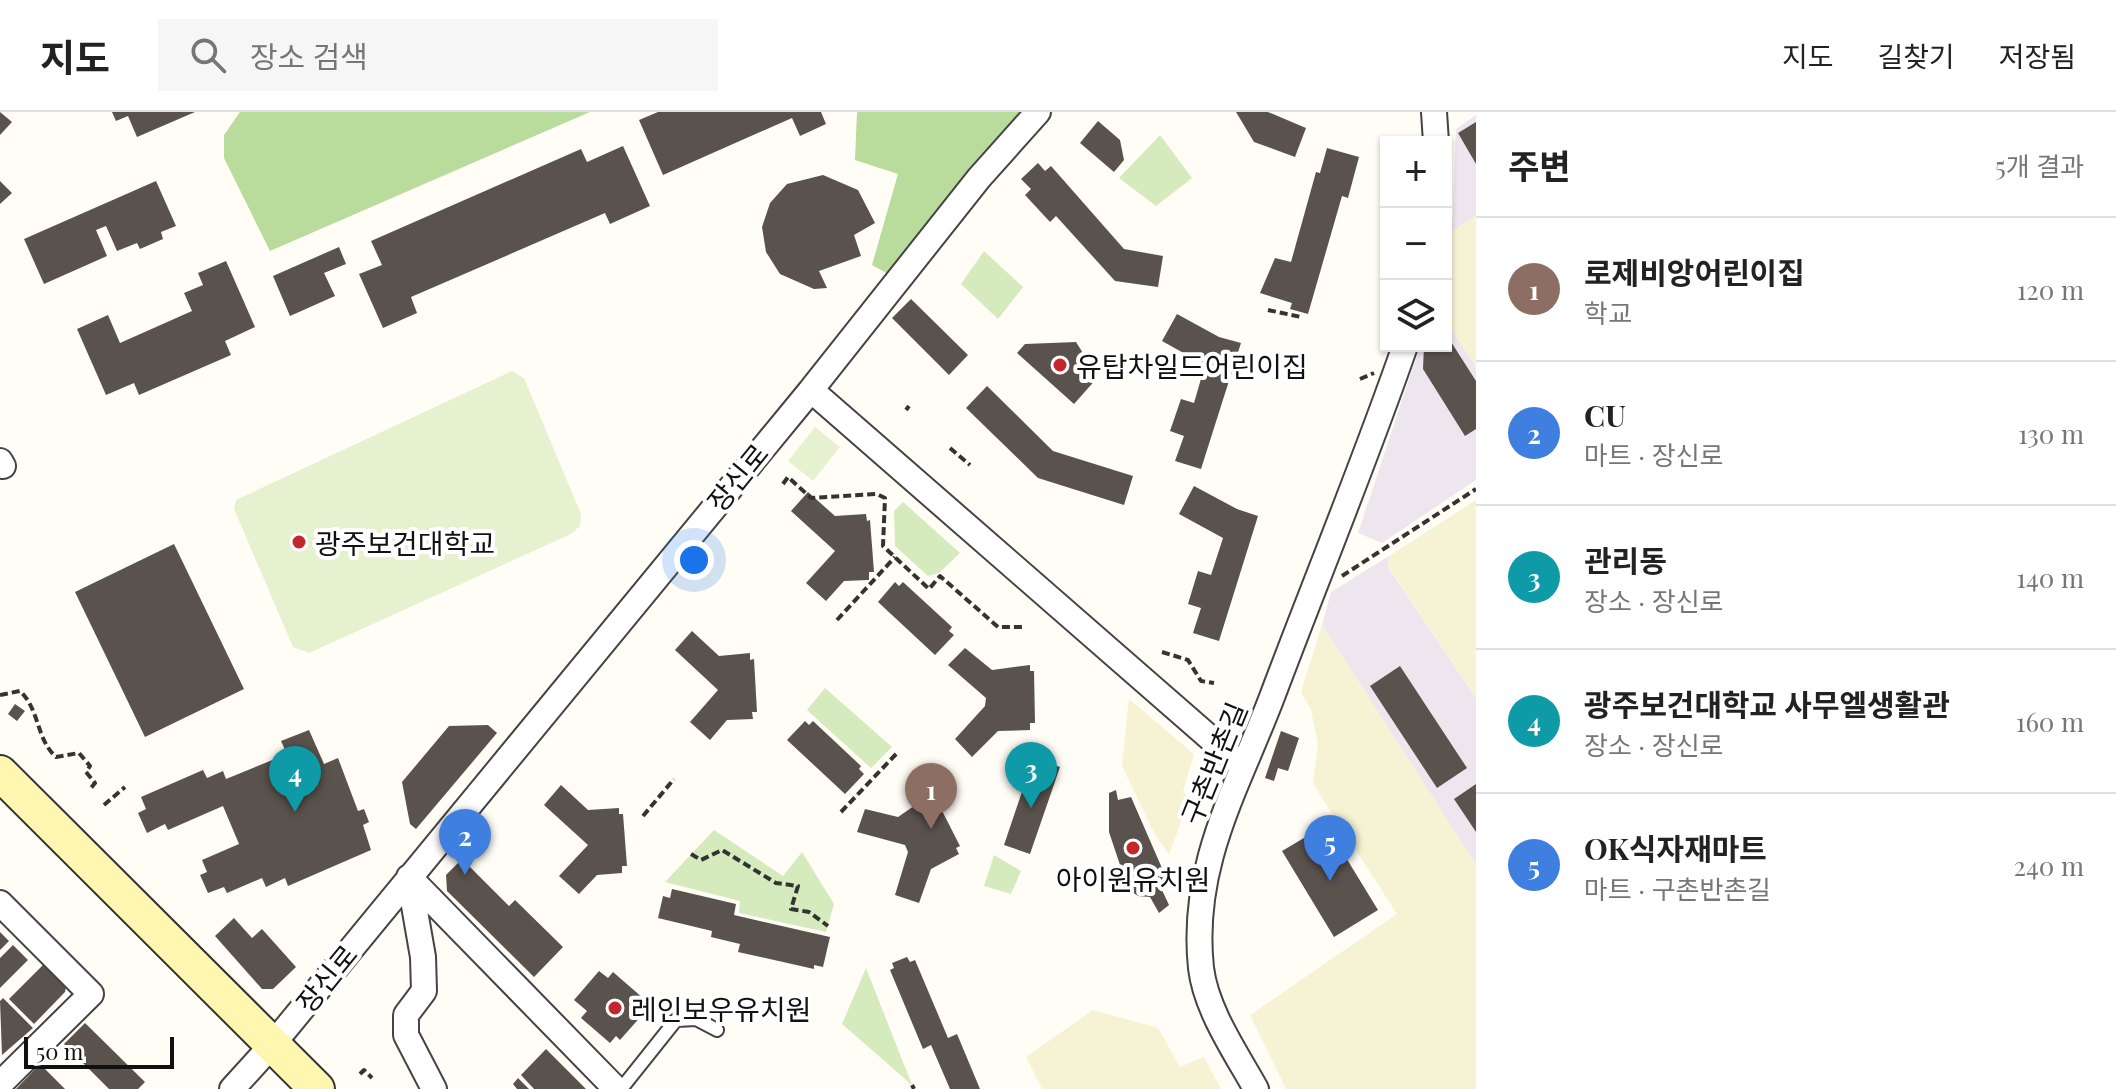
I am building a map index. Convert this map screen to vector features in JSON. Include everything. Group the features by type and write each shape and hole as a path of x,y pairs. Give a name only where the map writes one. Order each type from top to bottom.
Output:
{"main road":[{"path":"0,773 317,1089"}],"street":[{"name":"장신로","path":"232,1089 273,1044 811,390 979,178 1038,112"},
{"path":"1434,112 1436,136"},
{"name":"구촌반촌길","path":"1256,1089 1217,1016 1202,972 1200,947 1207,862 1241,765 1264,718 1403,352"},
{"path":"811,390 1241,765"},
{"path":"409,877 423,957 424,991 406,1015 406,1035 434,1089"},
{"path":"409,877 619,1089"},
{"path":"0,903 91,994 0,1084"}],"lane":[{"path":"619,1089 676,1020 696,1019 717,1030"}],"path":[{"path":"1268,310 1301,317"},
{"path":"1360,379 1376,372"},
{"path":"950,448 970,465"},
{"path":"783,484 788,477 811,498 877,494 885,498 883,546 929,589 940,576 998,627 1024,627"},
{"path":"1309,597 1476,489"},
{"path":"837,620 895,557"},
{"path":"1162,652 1188,660 1201,681 1214,683"},
{"path":"0,695 20,691 29,700 47,749 56,757 79,753 90,766 86,772 95,783 91,788"},
{"path":"841,812 898,752"},
{"path":"643,816 674,779"},
{"path":"104,805 125,787"},
{"path":"691,854 701,860 722,850 776,883 798,886 791,909 809,912 828,926"},
{"path":"360,1074 364,1070 372,1078"}],"shaded area":[{"path":"1476,115 1476,216 1452,232 1456,129"},
{"path":"1476,216 1476,366 1452,330 1452,232"},
{"path":"1452,330 1476,366 1476,480 1382,543 1358,533 1418,352 1452,352"},
{"path":"1476,500 1476,698 1388,566 1389,556"},
{"path":"1389,556 1388,567 1476,698 1476,865 1322,625 1331,592"},
{"path":"1322,625 1476,865 1476,1089 1286,1089 1250,1015 1397,914 1313,784 1318,744 1311,710 1301,692"},
{"path":"1129,699 1194,754 1183,792 1190,797 1169,855 1154,833 1122,766"},
{"path":"1093,1010 1158,1028 1180,1067 1204,1057 1221,1089 1042,1089 1026,1057"}],"green space":[{"path":"240,112 590,112 270,251 224,158 224,135"},
{"path":"857,112 1022,112 888,274 872,265 898,174 855,160"},
{"path":"1160,135 1192,178 1156,206 1119,178"},
{"path":"984,251 1023,287 998,319 961,284"},
{"path":"512,371 524,378 581,514 580,526 571,534 309,653 293,647 234,509 236,500"},
{"path":"815,427 840,447 813,481 788,461"},
{"path":"903,502 960,553 939,573 928,576 895,546 894,511"},
{"path":"825,688 892,747 871,768 807,710"},
{"path":"714,830 783,876 802,852 834,904 826,932 739,913 740,901 665,882"},
{"path":"994,855 1021,871 1011,894 984,886"},
{"path":"866,968 912,1085 842,1024"}],"building":[{"path":"0,112 12,122 0,135"},
{"path":"112,112 195,112 137,137 128,116 116,121"},
{"path":"658,112 821,112 826,124 800,136 792,118 663,175 639,120"},
{"path":"1236,112 1268,112 1306,128 1295,157 1254,142"},
{"path":"1098,121 1120,140 1124,160 1114,172 1080,143"},
{"path":"1476,122 1476,164 1458,133"},
{"path":"623,146 650,206 610,224 605,213 411,297 417,313 383,328 359,274 382,265 371,241 581,149 587,162"},
{"path":"1327,148 1359,157 1348,198 1342,196 1308,314 1290,309 1292,303 1260,293 1275,258 1291,262 1316,172 1320,173"},
{"path":"1038,163 1045,171 1051,166 1124,249 1163,256 1158,287 1115,281 1056,216 1050,222 1025,195 1031,189 1021,179"},
{"path":"823,175 858,190 875,223 854,235 861,256 819,271 827,288 814,289 780,274 766,252 762,227 770,203 787,184"},
{"path":"0,181 12,193 0,204"},
{"path":"156,181 176,226 161,232 163,239 140,249 137,243 117,251 106,226 96,230 107,256 44,284 24,239"},
{"path":"339,247 346,264 324,273 335,296 290,316 273,276"},
{"path":"226,261 255,327 225,341 231,355 139,395 134,383 106,395 77,329 108,315 120,343 192,311 184,293 203,285 198,273"},
{"path":"911,299 968,355 949,375 892,318"},
{"path":"1177,314 1219,337 1241,343 1201,469 1175,461 1184,436 1170,431 1181,399 1194,403 1205,365 1162,341"},
{"name":"유탑차일드어린이집","path":"1076,342 1098,377 1074,404 1017,353 1025,344"},
{"path":"1452,343 1476,381 1476,429 1465,436 1423,369 1424,352 1452,352"},
{"path":"987,386 1053,451 1133,476 1124,505 1038,478 966,408"},
{"path":"1194,486 1237,509 1258,516 1219,641 1193,633 1201,608 1188,604 1198,571 1211,575 1223,538 1179,514"},
{"path":"808,492 835,516 866,514 867,521 870,520 874,572 869,572 869,580 844,581 826,601 806,583 835,551 791,511"},
{"path":"174,544 244,689 145,737 75,592"},
{"path":"895,582 899,586 903,582 952,627 949,631 954,635 935,655 878,602"},
{"path":"692,631 719,656 750,653 750,660 754,659 757,712 752,712 753,719 727,720 710,740 690,722 718,690 675,650"},
{"path":"965,648 992,670 1030,665 1030,671 1034,671 1035,723 1030,723 1030,730 998,731 972,757 955,739 985,706 986,698 948,665"},
{"path":"1400,666 1467,768 1437,788 1370,686"},
{"path":"15,704 25,711 17,721 8,714"},
{"path":"805,721 809,725 813,721 861,766 859,769 864,774 845,794 787,740"},
{"path":"488,725 497,733 416,829 410,824 402,782 449,726"},
{"path":"309,730 324,764 338,758 358,811 364,809 369,822 363,825 371,850 288,886 285,878 266,887 262,878 227,893 224,887 208,893 200,875 207,872 202,860 239,844 223,806 168,830 165,824 147,833 138,813 146,809 141,797 203,770 207,778 223,771 226,779 287,754 281,741"},
{"path":"1281,731 1299,738 1288,771 1278,768 1274,781 1265,778"},
{"path":"1042,761 1060,767 1030,854 1004,845 1030,768 1038,771"},
{"path":"1476,784 1476,832 1454,799"},
{"path":"561,785 588,810 619,808 619,814 623,814 627,866 622,866 622,873 597,875 579,894 559,876 588,845 544,805"},
{"name":"아이원유치원","path":"1116,790 1118,800 1131,797 1165,875 1162,890 1169,905 1159,913 1150,897 1138,896 1128,889 1109,832 1109,793"},
{"path":"930,795 933,801 936,799 960,846 956,848 959,854 931,869 919,903 895,895 908,852 905,845 857,832 865,809 898,817"},
{"path":"1326,825 1378,910 1334,937 1282,851"},
{"path":"462,859 509,906 515,900 563,947 534,977 447,891 446,875"},
{"path":"672,889 736,904 734,915 830,937 823,967 814,965 814,969 738,952 740,944 711,937 712,931 658,918 663,896 670,898"},
{"path":"234,918 252,938 262,929 296,967 273,989 262,989 215,936"},
{"path":"0,932 9,941 0,950"},
{"path":"13,945 28,960 0,988 0,958"},
{"path":"907,957 910,962 915,960 948,1038 957,1034 980,1089 950,1089 931,1045 923,1049 890,970 894,968 892,963"},
{"path":"46,962 67,982 65,992 34,1024 9,999"},
{"name":"레인보우유치원","path":"599,971 608,978 613,972 651,1005 620,1040 616,1036 610,1043 581,1018 587,1011 574,1000"},
{"path":"3,998 33,1028 2,1055 0,1001"},
{"path":"85,1023 145,1082 138,1089 109,1089 64,1044"},
{"path":"546,1049 586,1089 534,1089 521,1075"},
{"path":"40,1064 65,1089 16,1089"},
{"path":"518,1078 529,1089 517,1089 513,1084"}],"place":[{"name":"유탑차일드어린이집","path":"1060,365"},
{"name":"광주보건대학교","path":"299,542"},
{"name":"관리동","path":"1031,808"},
{"name":"광주보건대학교 사무엘생활관","path":"295,812"},
{"name":"로제비앙어린이집","path":"931,829"},
{"name":"아이원유치원","path":"1133,848"},
{"name":"CU","path":"465,875"},
{"name":"OK식자재마트","path":"1330,881"},
{"name":"레인보우유치원","path":"615,1008"}]}
